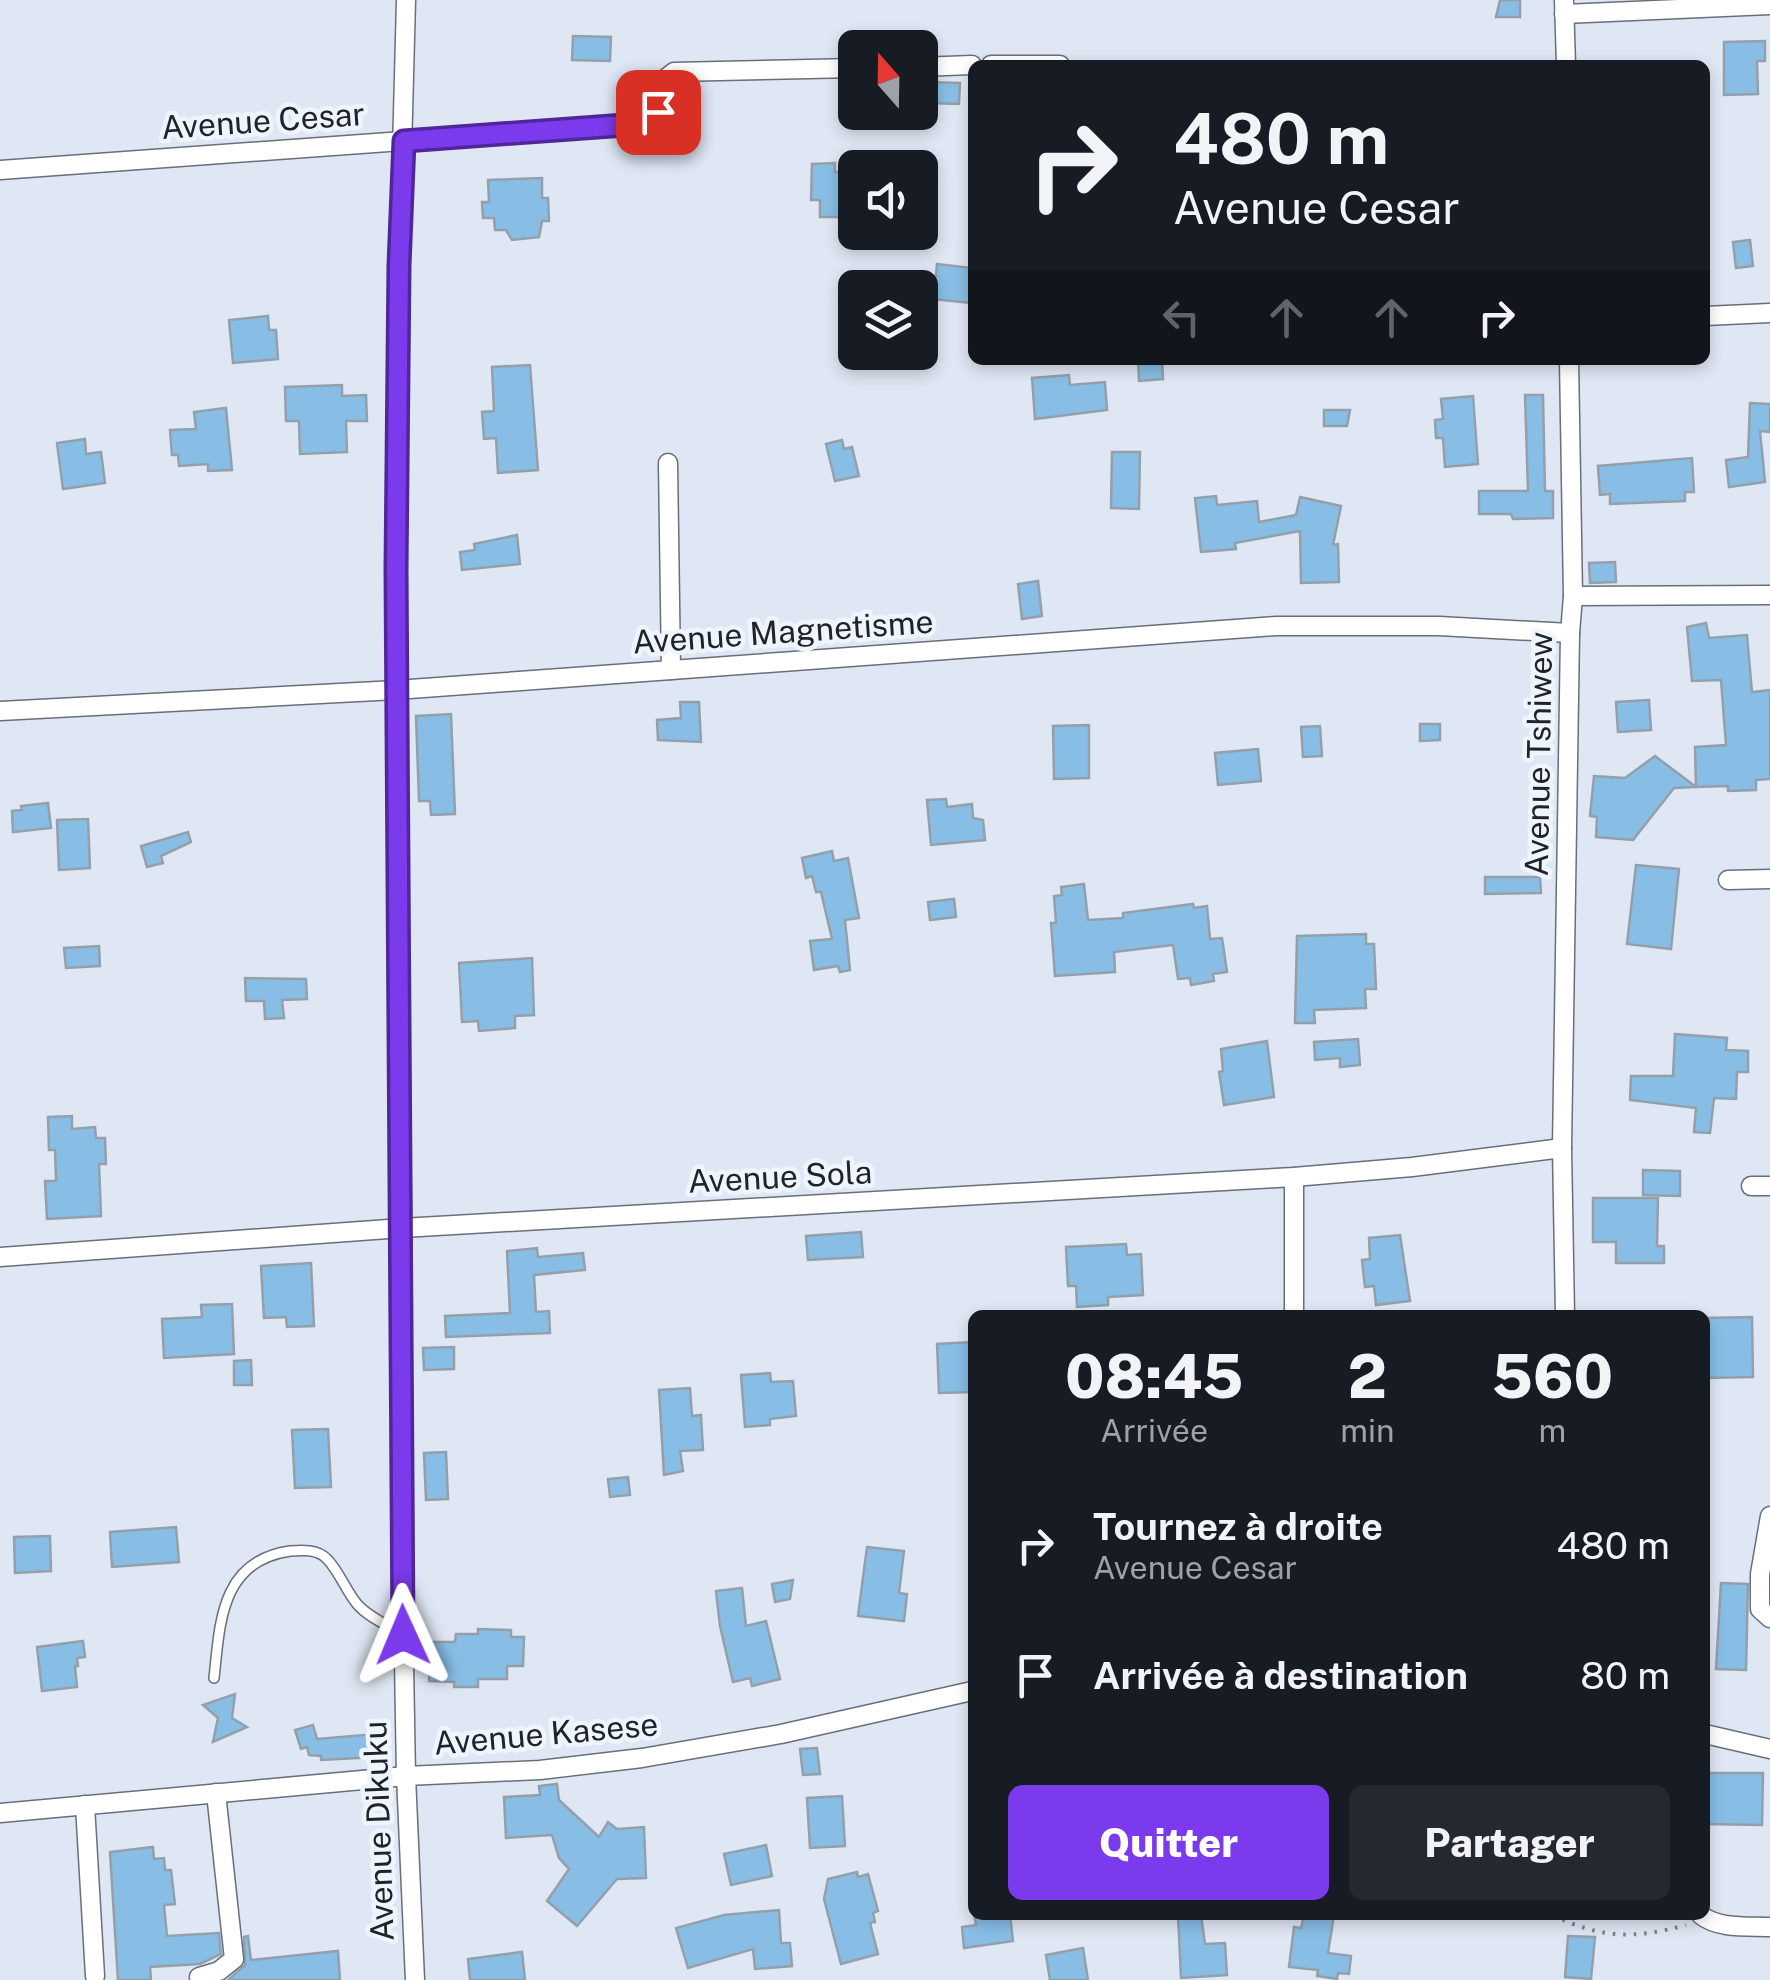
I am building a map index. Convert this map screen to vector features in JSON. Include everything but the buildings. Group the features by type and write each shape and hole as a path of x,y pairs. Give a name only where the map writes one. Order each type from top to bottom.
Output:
{"street":[{"name":"Avenue Dikuku","path":"406,0 399,265 396,690 403,1635 416,1980"},
{"path":"1566,60 1564,7 1770,5"},
{"path":"938,66 968,66"},
{"name":"Avenue Cesar","path":"0,170 639,124 658,112 665,79 674,72 838,68"},
{"path":"1710,316 1770,313"},
{"name":"Avenue Tshiwew","path":"1565,1310 1562,1148 1573,596 1569,365"},
{"path":"668,463 671,670"},
{"path":"1573,596 1770,595"},
{"name":"Avenue Magnetisme","path":"0,711 396,690 1276,626 1440,626 1570,634"},
{"path":"1728,880 1770,880"},
{"name":"Avenue Sola","path":"0,1257 402,1228 1294,1177 1562,1148"},
{"path":"1294,1177 1294,1310"},
{"path":"1770,1516 1759,1592 1760,1609 1770,1618"},
{"name":"Avenue Kasese","path":"0,1813 406,1776 540,1770 710,1748 968,1692"},
{"path":"1710,1735 1770,1750"},
{"path":"199,1977 219,1972 234,1959 216,1794"},
{"path":"85,1806 95,1976"},
{"path":"1710,1919 1770,1927"}],"lane":[{"path":"214,1678 226,1598 255,1566 290,1551 310,1550 327,1558 358,1606 403,1635"}],"path":[{"path":"1563,1920 1577,1927 1630,1937 1695,1920"}],"route":[{"path":"403,1635 396,569 404,141 639,124 658,112"}]}
